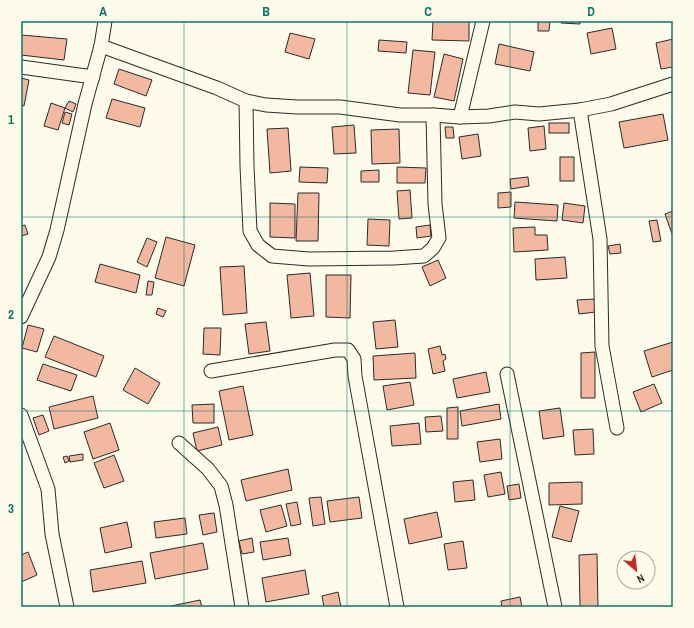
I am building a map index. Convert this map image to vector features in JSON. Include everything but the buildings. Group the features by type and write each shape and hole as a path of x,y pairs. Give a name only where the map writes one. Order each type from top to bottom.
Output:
{"street":[{"path":"21,317 37,285 51,250 66,191 85,104 101,46 105,21"},
{"path":"460,117 483,21"},
{"path":"101,46 217,88 246,101 266,105 340,107 400,114 460,117 489,116 515,112 539,114 580,110 611,104 673,84"},
{"path":"21,66 92,77"},
{"path":"246,101 250,230 258,245 272,256 309,259 394,258 424,256 433,248 439,238 434,204 433,115"},
{"path":"580,110 600,239 602,346 617,428"},
{"path":"210,371 335,350 348,350 354,359 356,384 397,607"},
{"path":"508,374 555,607"},
{"path":"21,416 48,489 52,534 67,607"},
{"path":"179,443 208,469 221,486 226,505 242,607"}]}
